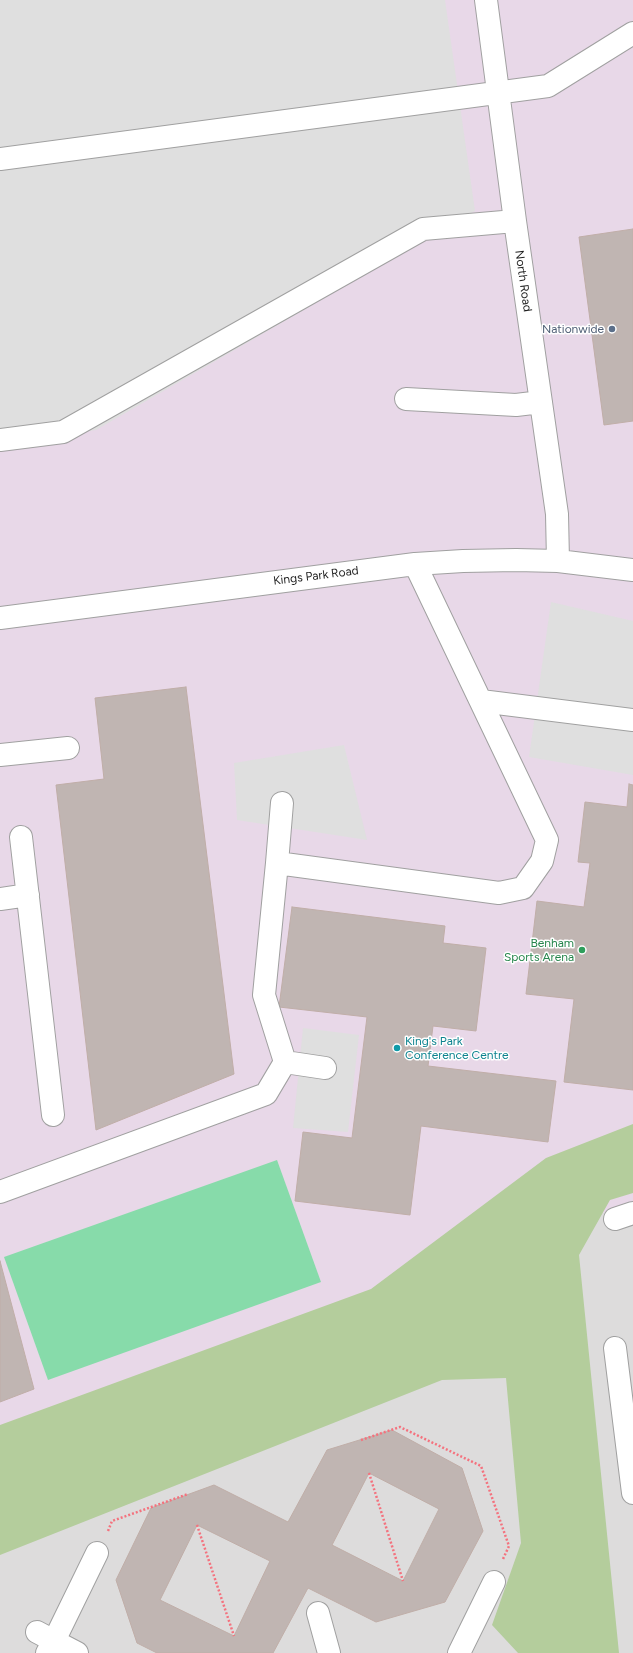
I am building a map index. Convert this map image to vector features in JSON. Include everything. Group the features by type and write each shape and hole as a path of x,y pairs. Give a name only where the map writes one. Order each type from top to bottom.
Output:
{"street":[{"name":"North Road","path":"486,0 540,402 557,514 558,561"},
{"path":"0,158 548,86 633,33"},
{"path":"0,440 64,432 423,228 515,221"},
{"path":"406,399 516,405 540,402"},
{"name":"Kings Park Road","path":"0,618 415,564 463,561 558,561 633,570"},
{"path":"278,863 498,893 523,888 542,860 547,840 415,564"},
{"path":"481,701 633,720"},
{"path":"0,755 68,748"},
{"path":"0,1192 266,1094 285,1062 264,995 278,863 282,803"},
{"path":"21,837 52,1115"},
{"path":"0,899 28,895"},
{"path":"285,1062 325,1068"},
{"path":"615,1348 633,1493"},
{"path":"77,1653 46,1642 97,1553"},
{"path":"459,1653 494,1582"},
{"path":"318,1613 329,1653"}],"path":[{"path":"361,1440 400,1427 481,1466 509,1546 494,1582"},
{"path":"368,1473 403,1581"},
{"path":"97,1553 112,1521 188,1494"},
{"path":"197,1525 234,1636"}],"shaded area":[{"path":"0,0 633,0 633,1202 0,1429"},
{"path":"0,0 445,0 475,211 96,430 0,445"},
{"path":"551,602 633,621 633,775 529,757"},
{"path":"344,745 367,840 237,820 234,763"},
{"path":"303,1028 359,1035 348,1132 293,1128"},
{"path":"633,1202 633,1653 0,1653 0,1429"}],"green space":[{"path":"633,1124 633,1193 610,1200 579,1255 619,1653 518,1653 492,1625 521,1543 506,1378 442,1380 0,1555 0,1425 371,1289 546,1158"},
{"path":"277,1160 321,1282 48,1380 4,1257"}],"building":[{"name":"Nationwide","path":"633,229 633,421 604,425 579,237"},
{"path":"186,687 234,1074 96,1130 56,785 104,779 95,698"},
{"name":"Benham Sports Arena","path":"629,784 633,785 633,1090 564,1082 574,999 526,994 537,901 584,907 590,863 578,862 585,802 627,807"},
{"name":"King's Park Conference Centre","path":"292,907 445,926 443,943 486,948 476,1031 433,1026 428,1066 556,1081 548,1142 421,1126 410,1215 295,1201 303,1132 352,1138 367,1017 279,1007"},
{"path":"0,1261 34,1389 0,1402"},
{"path":"392,1430 462,1468 483,1531 445,1602 376,1622 308,1588 273,1653 157,1653 137,1643 116,1580 151,1508 214,1485 288,1522 327,1450","holes":["369,1473 439,1509 403,1581 332,1545","197,1525 270,1561 234,1636 160,1600"]}],"place":[{"name":"Nationwide","path":"612,329"},
{"name":"Benham Sports Arena","path":"582,950"},
{"name":"King's Park Conference Centre","path":"397,1048"}]}
